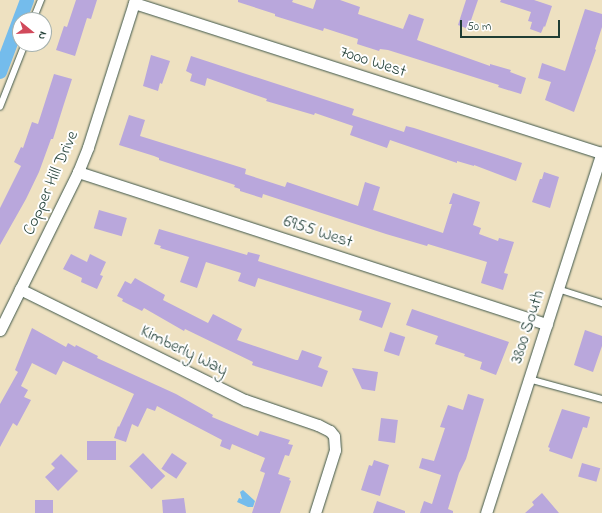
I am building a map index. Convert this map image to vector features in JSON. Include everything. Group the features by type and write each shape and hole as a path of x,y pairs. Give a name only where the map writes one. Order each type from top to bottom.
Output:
{"street":[{"name":"7000 West","path":"134,2 602,153"},
{"name":"Copper Hill Drive","path":"0,330 78,172 88,147 134,2"},
{"name":"3800 South","path":"486,513 602,153"},
{"name":"6955 West","path":"78,172 547,324"},
{"name":"Kimberly Way","path":"20,289 246,400 318,425 330,431 334,436 335,450 315,513"}],"lane":[{"path":"36,12 41,0"},
{"path":"0,108 22,52"},
{"path":"558,289 602,303"},
{"path":"529,379 602,399"}],"water":[{"path":"243,490 255,501 253,507 248,507 237,502 239,498 242,499 240,492"}],"building":[{"path":"76,0 97,0 91,19 87,18 75,56 56,50 64,26 67,27"},
{"path":"238,0 293,0 292,2 313,9 316,0 340,0 360,7 358,14 403,29 409,14 424,19 417,40 490,66 490,64 511,70 510,72 526,78 521,94 498,87 499,85 388,50 380,49 379,51 357,44 358,39 324,28 323,31 275,16 275,14 238,2"},
{"path":"466,0 478,0 468,29 458,25"},
{"path":"501,0 534,0 552,6 545,27 544,26 541,33 530,29 532,22 528,21 531,12 500,2"},
{"path":"585,9 602,14 602,27 595,49 596,50 574,112 545,100 551,82 538,78 542,63 565,71"},
{"path":"151,55 170,61 158,91 143,86"},
{"path":"191,56 354,109 352,115 404,132 406,126 414,128 522,163 516,181 474,165 457,161 457,163 390,140 387,148 350,135 353,126 315,113 314,115 266,101 267,99 207,78 205,86 190,81 192,74 186,71"},
{"path":"54,74 72,79 53,139 51,139 39,172 26,199 0,245 0,208 21,166 14,162 21,147 23,148 32,122 38,124"},
{"path":"129,115 145,120 140,136 246,169 245,174 285,187 287,182 358,206 365,182 380,187 373,210 443,233 452,204 449,204 453,193 480,202 473,225 481,228 479,234 498,241 499,238 514,242 504,273 508,274 503,290 481,283 487,262 428,244 427,246 386,234 263,194 262,198 240,191 240,189 234,187 235,185 119,145"},
{"path":"544,172 559,177 550,208 532,202"},
{"path":"99,210 127,218 122,236 94,228"},
{"path":"159,229 247,255 248,252 260,255 258,261 391,303 382,328 359,320 362,311 258,278 255,287 238,281 241,273 206,262 197,288 180,282 189,257 160,248 161,246 154,244"},
{"path":"71,254 87,262 90,254 106,262 100,275 103,276 97,289 81,282 82,278 63,269"},
{"path":"135,278 165,295 163,300 208,323 213,314 242,329 237,340 296,360 298,360 302,350 322,357 318,367 328,371 322,387 252,365 253,362 185,329 184,331 144,308 142,311 122,301 123,299 117,296 125,281 131,284"},
{"path":"412,309 509,342 496,375 480,369 482,362 464,356 465,354 435,344 438,336 406,325"},
{"path":"32,328 66,347 68,343 75,347 76,345 98,356 97,358 176,394 213,415 212,417 258,436 260,431 290,440 288,444 293,445 289,456 285,455 278,474 290,478 289,480 291,481 280,513 252,513 265,473 260,471 265,458 232,444 230,450 220,446 222,440 157,406 155,411 147,408 138,427 132,424 126,442 114,438 118,426 119,427 134,394 63,361 56,375 32,363 21,386 28,390 24,397 31,400 17,426 13,423 0,447 0,404 18,372 15,370"},
{"path":"585,330 602,336 602,346 593,372 574,365"},
{"path":"390,332 405,337 399,356 384,351"},
{"path":"352,368 378,372 375,391 362,389"},
{"path":"468,394 484,399 466,459 459,473 448,509 453,511 453,513 420,513 424,501 432,504 441,475 419,468 422,458 434,461 445,428 440,427 448,405 463,410"},
{"path":"562,409 590,417 587,428 583,427 572,459 549,451 550,448 548,447"},
{"path":"381,418 398,420 395,443 378,441"},
{"path":"87,441 116,441 116,460 87,460"},
{"path":"143,453 165,476 152,489 129,466"},
{"path":"172,453 187,463 176,479 161,469"},
{"path":"61,454 78,471 58,491 45,477 55,468 51,464"},
{"path":"374,460 389,465 380,496 361,490 369,465 372,466"},
{"path":"582,463 600,468 596,482 578,476"},
{"path":"542,493 559,513 525,513 534,505 532,502"},
{"path":"184,498 186,513 163,513 162,500"},
{"path":"35,500 53,500 53,513 35,513"},
{"path":"377,501 405,511 405,513 373,513"}],"waterway":[{"path":"0,72 27,0"}]}
